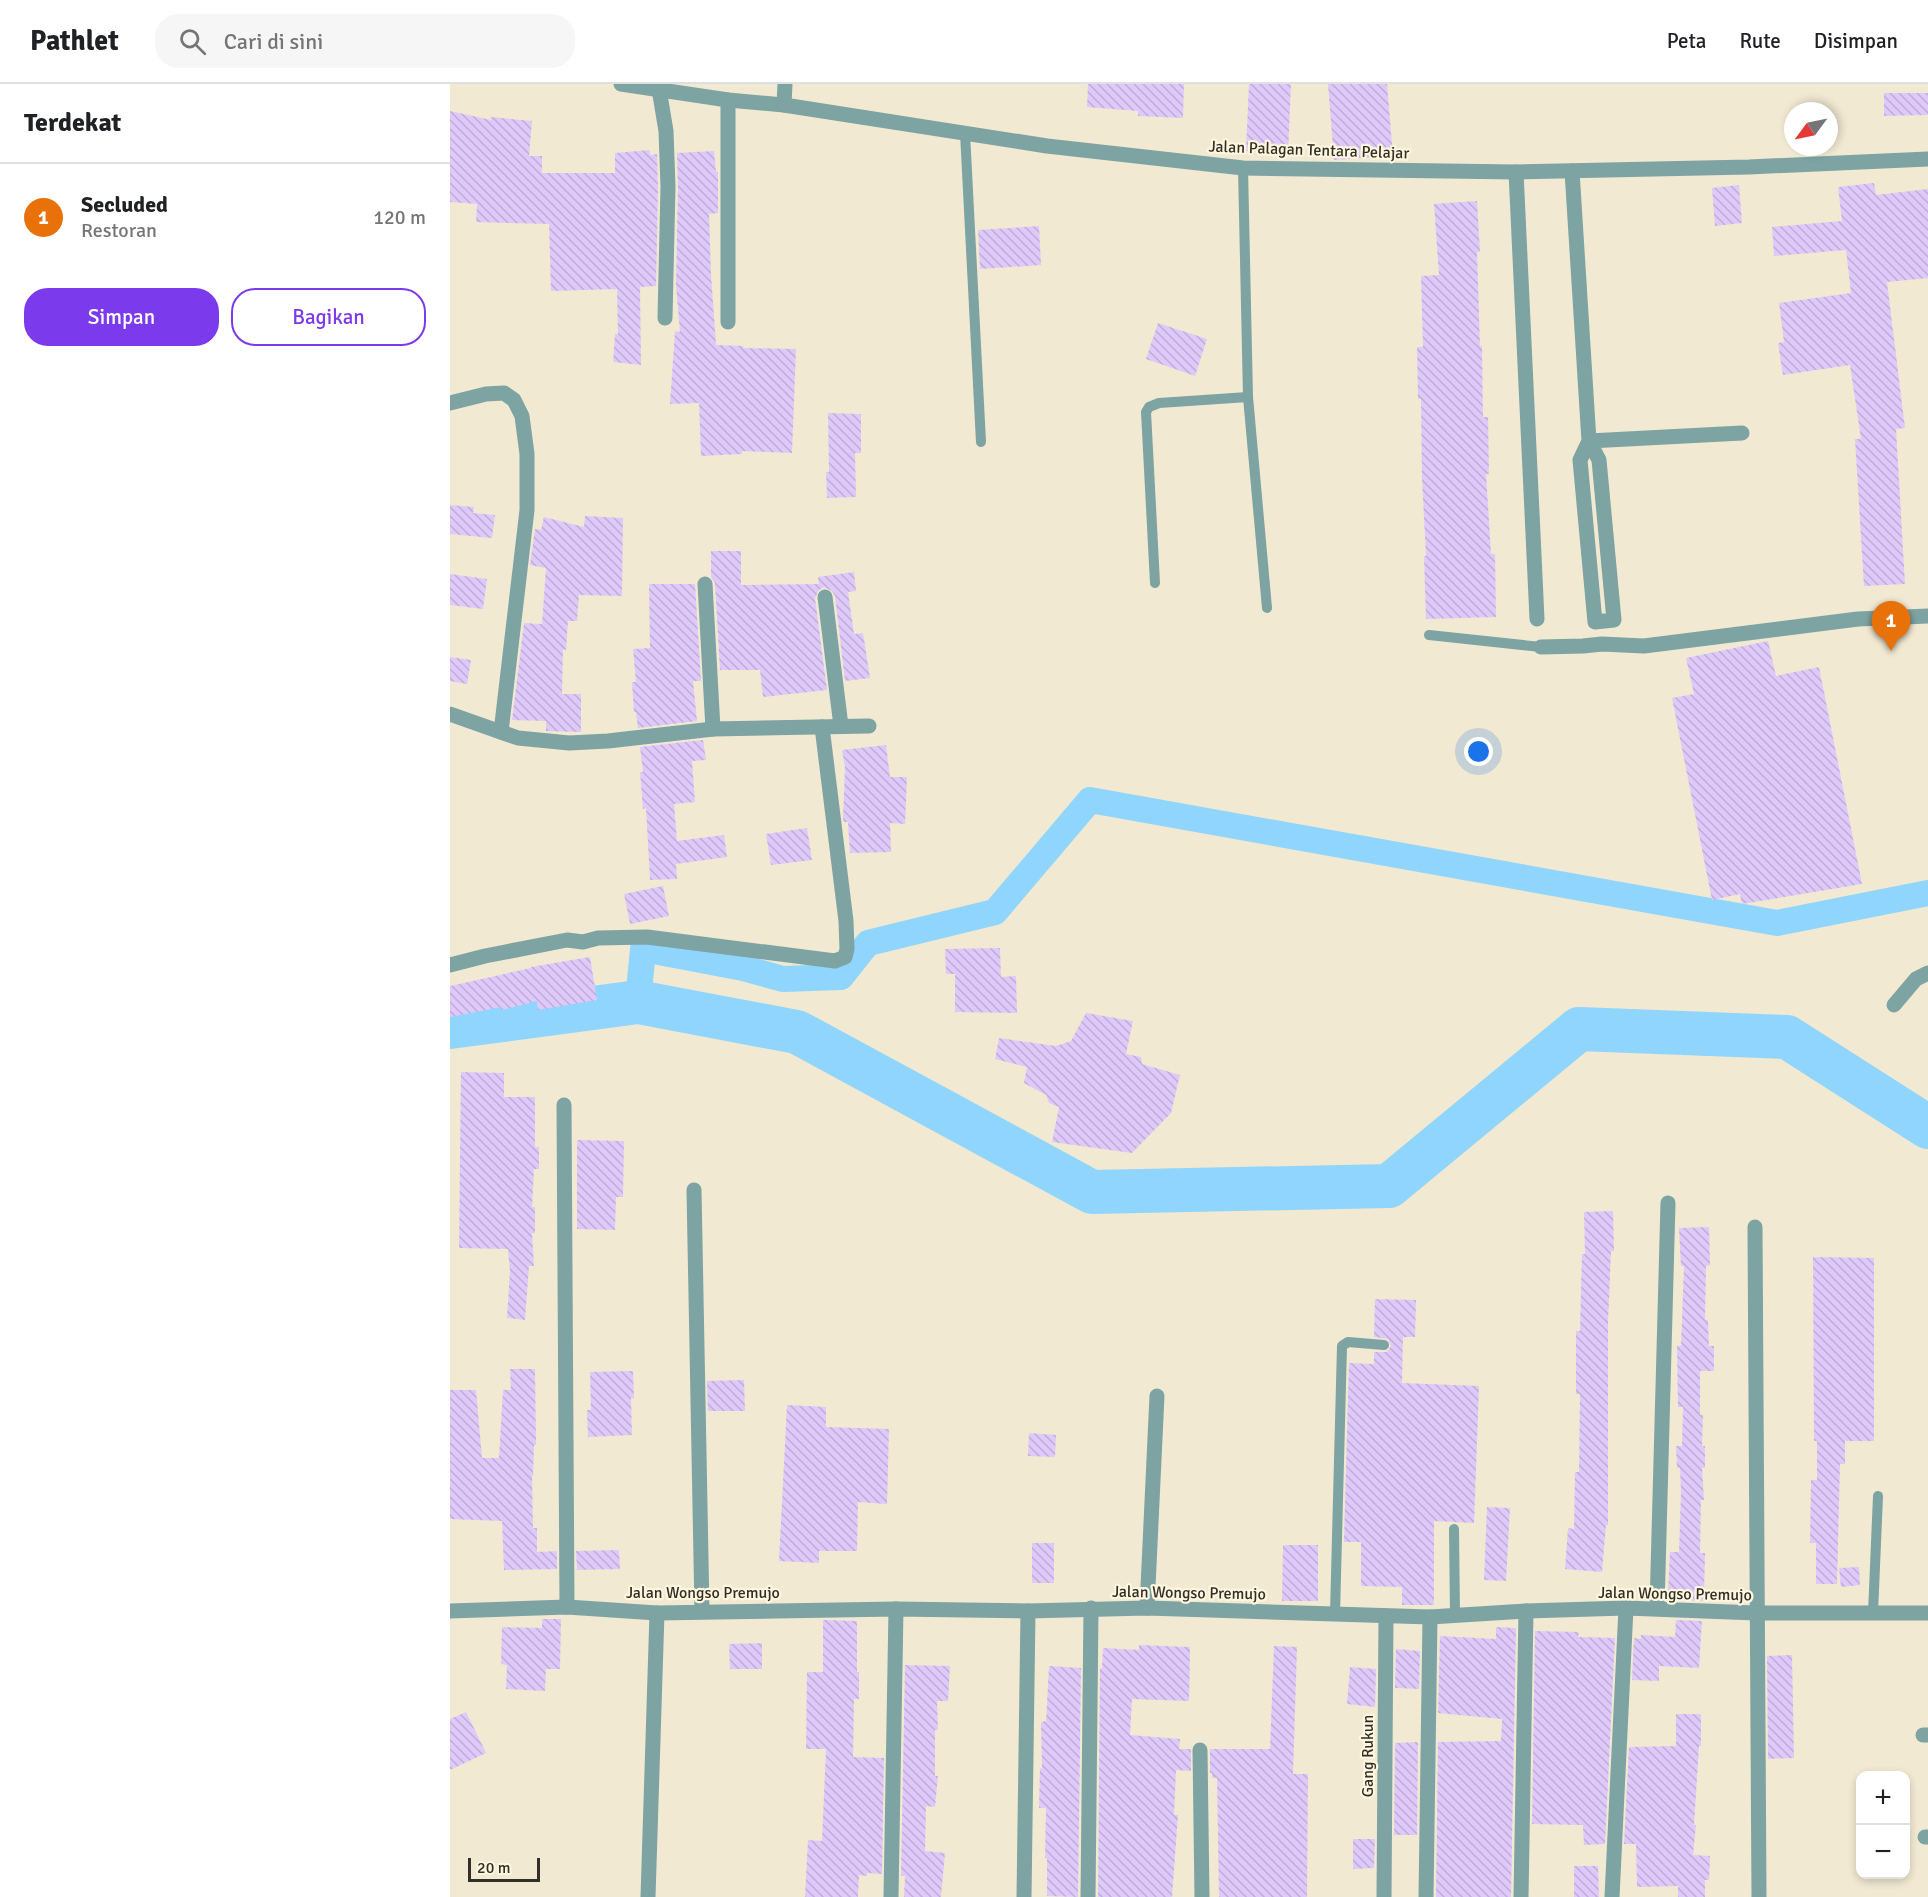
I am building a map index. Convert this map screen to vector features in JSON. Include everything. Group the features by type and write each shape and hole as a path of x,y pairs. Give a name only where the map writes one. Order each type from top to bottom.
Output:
{"street":[{"name":"Jalan Palagan Tentara Pelajar","path":"621,84 728,100 784,105 1047,146 1243,168 1516,172 1749,167 1928,159"},
{"path":"784,105 785,84"},
{"path":"659,89 666,131 668,187 665,318"},
{"path":"728,100 728,322"},
{"path":"1572,171 1589,441 1599,460 1614,620 1595,622 1580,460 1589,441"},
{"path":"1516,172 1537,619"},
{"path":"450,403 486,394 504,393 514,400 522,416 527,454 527,510 501,732"},
{"path":"1589,441 1742,433"},
{"path":"705,584 713,729"},
{"path":"825,597 841,726"},
{"path":"1540,647 1602,644 1644,646 1858,620 1928,616"},
{"path":"450,714 518,738 569,743 713,729 869,726"},
{"path":"450,965 567,940 583,942 598,938 647,937 835,961 845,957 846,921 822,727"},
{"path":"1894,1005 1916,979 1928,974"},
{"path":"564,1105 567,1607"},
{"path":"694,1190 702,1611"},
{"path":"1657,1608 1668,1203"},
{"path":"1755,1227 1758,1897"},
{"path":"1147,1608 1157,1396"},
{"name":"Jalan Wongso Premujo","path":"450,1611 567,1607 657,1613 1147,1608 1430,1617 1626,1608 1756,1613 1928,1613"},
{"path":"1088,1897 1091,1608"},
{"path":"1612,1897 1626,1608"},
{"path":"891,1897 896,1609"},
{"path":"1024,1897 1028,1611"},
{"path":"1521,1897 1526,1611"},
{"path":"648,1897 657,1613"},
{"name":"Gang Rukun","path":"1384,1897 1386,1616"},
{"path":"1426,1897 1430,1617"},
{"path":"1200,1750 1202,1897"}],"lane":[{"path":"965,133 981,442"},
{"path":"1243,168 1248,397 1267,608"},
{"path":"1155,583 1146,412 1159,403 1248,397"},
{"path":"1429,635 1540,647"},
{"path":"1335,1614 1342,1346 1348,1342 1384,1345"},
{"path":"1873,1613 1878,1496"},
{"path":"1454,1529 1455,1616"}],"building":[{"path":"1088,84 1184,84 1183,118 1138,116 1138,111 1087,107"},
{"path":"1249,84 1291,84 1288,154 1246,151"},
{"path":"1328,84 1387,84 1393,156 1334,160"},
{"path":"1884,93 1928,93 1928,115 1884,116"},
{"path":"450,111 491,120 491,117 532,121 529,156 542,156 542,173 615,173 615,153 650,150 650,155 657,154 656,286 640,287 641,365 613,362 615,334 618,334 617,289 551,291 549,224 476,222 477,204 450,202"},
{"path":"714,151 716,172 718,172 718,213 709,214 716,345 796,349 792,453 742,451 742,454 701,456 699,403 670,404 675,331 680,332 676,285 677,153"},
{"path":"1874,183 1876,195 1928,189 1928,278 1887,282 1905,428 1896,429 1905,584 1864,586 1855,439 1861,439 1850,365 1783,375 1778,343 1784,342 1779,303 1851,293 1846,250 1774,256 1772,227 1842,221 1838,187"},
{"path":"1739,185 1742,223 1715,226 1712,188"},
{"path":"1477,201 1483,417 1488,417 1489,474 1486,474 1491,554 1495,554 1496,617 1426,619 1421,399 1418,399 1417,347 1423,347 1421,276 1439,275 1434,204"},
{"path":"1039,226 1041,265 980,269 978,230"},
{"path":"1158,323 1207,339 1195,376 1146,359"},
{"path":"828,413 861,414 861,453 855,453 856,497 827,498"},
{"path":"450,505 474,507 473,513 495,515 492,538 450,534"},
{"path":"585,516 623,518 622,596 579,595 577,621 568,621 566,650 563,649 562,694 581,694 581,732 546,731 546,721 512,720 524,623 542,624 546,568 530,565 535,529 541,530 544,517 584,527"},
{"path":"711,551 741,551 741,585 819,584 818,577 854,572 856,591 848,592 854,634 863,633 870,678 845,681 835,596 832,591 824,587 819,590 815,598 827,690 763,697 760,670 720,670 715,583 711,577"},
{"path":"450,574 487,579 483,609 450,605"},
{"path":"649,584 695,584 701,681 693,681 697,721 638,728 636,712 634,712 632,682 636,682 633,649 650,648"},
{"path":"1768,641 1776,676 1819,667 1862,884 1742,904 1740,894 1712,900 1672,698 1694,694 1686,658"},
{"path":"450,657 471,660 467,684 450,681"},
{"path":"703,740 706,760 692,761 695,802 674,804 677,841 724,835 727,857 676,864 677,879 650,880 646,808 643,809 640,772 643,772 640,747"},
{"path":"886,745 890,777 907,777 905,824 890,823 891,852 850,853 848,822 844,822 843,819 845,767 842,750"},
{"path":"807,828 812,860 771,865 766,834"},
{"path":"663,886 669,916 630,924 624,894"},
{"path":"1000,948 1001,977 1016,976 1017,1013 955,1012 955,974 946,974 945,949"},
{"path":"590,957 597,1000 538,1010 537,1001 502,1010 501,1007 450,1017 450,986 531,967"},
{"path":"1086,1013 1133,1021 1126,1054 1141,1057 1142,1064 1180,1075 1171,1113 1132,1153 1052,1142 1059,1107 1049,1103 1046,1095 1024,1083 1027,1067 995,1059 999,1038 1056,1046 1071,1041"},
{"path":"461,1072 504,1073 504,1097 535,1097 535,1147 539,1147 539,1169 534,1169 532,1207 535,1207 535,1233 532,1233 534,1266 529,1266 525,1320 507,1318 510,1271 508,1249 459,1248"},
{"path":"577,1140 624,1141 623,1197 616,1197 615,1230 577,1229"},
{"path":"1613,1211 1614,1251 1611,1251 1608,1323 1608,1525 1606,1525 1602,1572 1565,1569 1568,1528 1574,1529 1575,1472 1579,1472 1580,1394 1576,1394 1576,1331 1580,1331 1582,1254 1585,1254 1584,1212"},
{"path":"1709,1227 1710,1265 1706,1266 1705,1320 1708,1320 1709,1346 1714,1346 1714,1371 1700,1371 1700,1415 1703,1415 1702,1446 1705,1446 1705,1468 1702,1468 1704,1500 1701,1500 1700,1553 1705,1553 1704,1597 1703,1601 1677,1600 1677,1596 1668,1595 1670,1552 1679,1552 1681,1492 1676,1446 1682,1446 1683,1407 1678,1407 1677,1346 1681,1346 1684,1266 1681,1266 1679,1228"},
{"path":"1813,1257 1874,1258 1874,1441 1845,1441 1845,1464 1840,1464 1837,1584 1816,1584 1816,1543 1810,1543 1811,1480 1817,1480 1817,1441 1814,1441"},
{"path":"1375,1299 1416,1300 1415,1337 1403,1337 1402,1383 1479,1386 1474,1523 1434,1521 1434,1605 1402,1605 1402,1587 1361,1586 1361,1542 1344,1542 1349,1363 1374,1364 1374,1352 1387,1352 1391,1346 1388,1339 1374,1337"},
{"path":"510,1369 535,1369 536,1445 534,1445 532,1476 533,1528 537,1528 537,1552 557,1551 557,1569 504,1570 502,1521 450,1519 450,1390 476,1390 482,1458 499,1458 503,1390 511,1390"},
{"path":"633,1371 632,1435 588,1437 587,1410 591,1410 590,1372"},
{"path":"744,1380 745,1411 708,1411 707,1381"},
{"path":"787,1405 826,1407 826,1427 889,1429 887,1504 858,1502 857,1551 819,1551 819,1563 779,1561"},
{"path":"1029,1433 1056,1435 1055,1457 1028,1456"},
{"path":"1487,1507 1510,1508 1506,1581 1484,1580"},
{"path":"1032,1543 1054,1543 1054,1583 1032,1583"},
{"path":"1283,1545 1318,1545 1318,1601 1282,1601"},
{"path":"619,1550 620,1569 577,1570 576,1551"},
{"path":"1859,1567 1860,1585 1841,1587 1839,1568"},
{"path":"542,1619 561,1619 560,1669 546,1669 545,1691 506,1689 507,1665 501,1664 502,1627 542,1628"},
{"path":"823,1620 857,1621 859,1699 854,1699 853,1757 884,1758 882,1874 859,1875 858,1897 805,1897 808,1840 822,1841 826,1749 806,1749 807,1672 823,1672"},
{"path":"1676,1620 1702,1621 1699,1668 1659,1666 1659,1681 1632,1680 1634,1638 1641,1639 1641,1635 1675,1637"},
{"path":"1496,1627 1516,1628 1511,1897 1436,1897 1438,1742 1501,1741 1502,1719 1438,1713 1440,1636 1496,1639"},
{"path":"1535,1631 1579,1632 1578,1637 1615,1638 1605,1844 1584,1845 1583,1825 1532,1824"},
{"path":"762,1643 762,1669 730,1669 729,1644"},
{"path":"1139,1645 1190,1647 1189,1701 1132,1699 1130,1735 1180,1739 1179,1749 1191,1749 1191,1771 1176,1770 1174,1815 1178,1815 1172,1897 1098,1897 1100,1668 1102,1669 1103,1648 1139,1650"},
{"path":"1274,1646 1297,1647 1293,1774 1308,1774 1307,1897 1219,1897 1217,1778 1212,1778 1212,1773 1210,1773 1210,1749 1270,1749"},
{"path":"1396,1649 1420,1651 1419,1689 1395,1688"},
{"path":"1792,1655 1794,1758 1768,1759 1767,1656"},
{"path":"905,1665 950,1666 948,1701 937,1701 935,1776 938,1776 935,1807 926,1806 925,1851 945,1853 941,1897 904,1897 905,1876 901,1876"},
{"path":"1049,1666 1081,1668 1078,1897 1047,1896 1046,1808 1039,1808 1040,1768 1042,1769 1041,1722 1046,1721"},
{"path":"1350,1667 1376,1669 1375,1707 1347,1704"},
{"path":"466,1712 486,1753 450,1770 450,1719"},
{"path":"1676,1714 1701,1714 1701,1746 1699,1746 1693,1855 1710,1856 1709,1880 1705,1880 1705,1897 1678,1897 1678,1886 1637,1887 1636,1844 1624,1844 1629,1747 1676,1746"},
{"path":"1418,1742 1417,1835 1394,1835 1395,1743"},
{"path":"1353,1839 1375,1839 1374,1868 1353,1869"},
{"path":"1574,1866 1598,1866 1599,1897 1574,1897"}],"waterway":[{"path":"638,1002 643,949 743,968 783,979 841,977 868,943 995,912 1090,800 1777,923 1928,893"},
{"path":"450,1027 638,1002 797,1032 1092,1192 1389,1186 1579,1029 1787,1037 1928,1127"}],"place":[{"name":"Secluded","path":"1891,651"}]}
